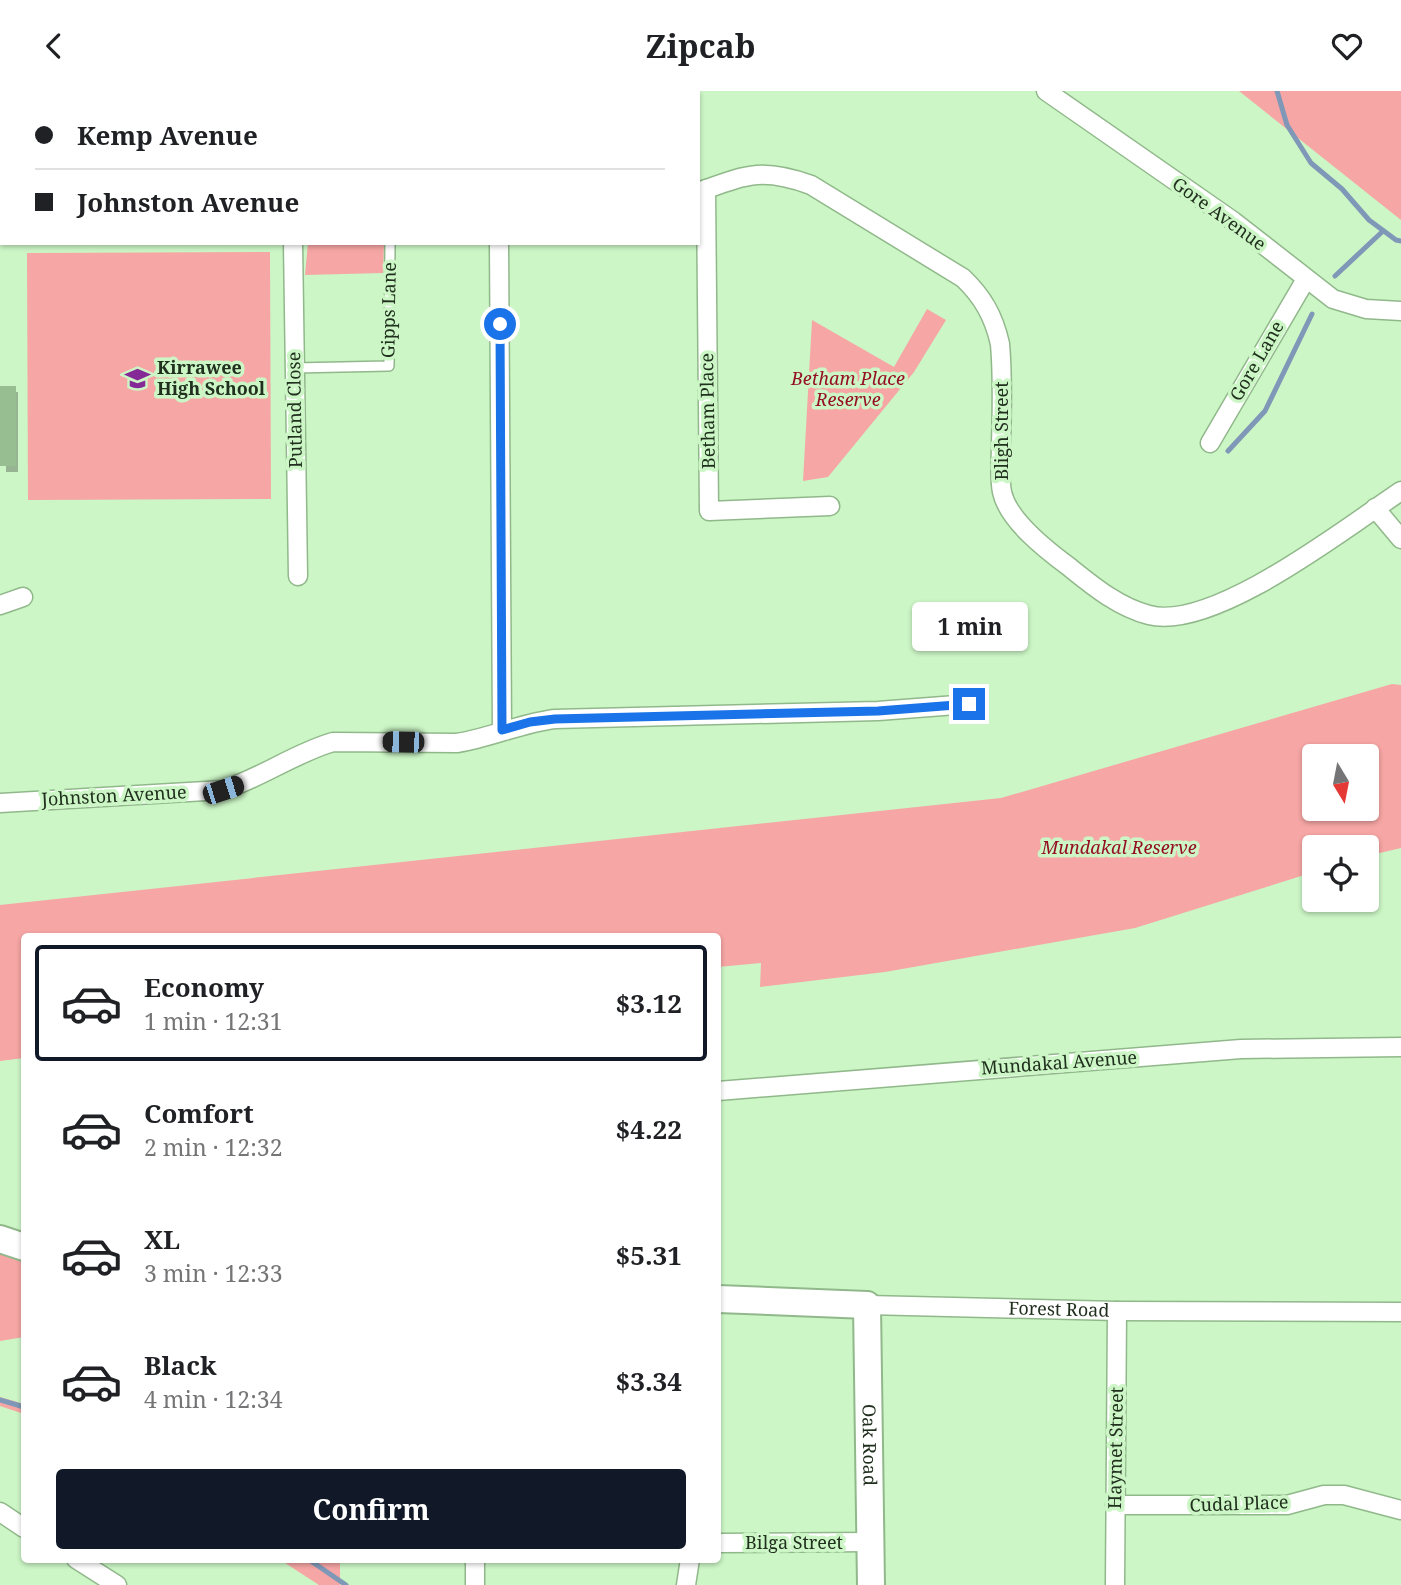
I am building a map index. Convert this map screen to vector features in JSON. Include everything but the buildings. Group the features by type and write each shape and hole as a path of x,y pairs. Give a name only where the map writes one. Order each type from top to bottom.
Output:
{"street":[{"name":"Gore Avenue","path":"1046,91 1233,221 1333,299 1348,305 1401,311"},
{"name":"Bligh Street","path":"702,190 753,174 781,175 811,185 963,278 975,289 995,322 1000,344 1001,477 1007,507 1016,520 1060,560 1107,597 1132,609 1150,616 1170,618 1197,613 1230,600 1290,565 1401,491"},
{"name":"Betham Place","path":"702,190 709,511 830,506"},
{"name":"Putland Close","path":"293,245 298,576"},
{"path":"499,245 502,730"},
{"name":"Gore Lane","path":"1210,443 1306,279"},
{"path":"1375,508 1401,539"},
{"path":"0,605 23,597"},
{"name":"Johnston Avenue","path":"0,803 223,790 333,742 457,743 474,741 530,722 555,719 878,711 969,704"},
{"name":"Mundakal Avenue","path":"721,1091 1241,1049 1401,1047"},
{"path":"0,1239 21,1246"},
{"name":"Forest Road","path":"721,1299 1117,1311 1401,1312"},
{"name":"Oak Road","path":"867,1305 871,1585"},
{"name":"Haymet Street","path":"1115,1585 1117,1311"},
{"name":"Cudal Place","path":"1115,1505 1287,1505 1324,1495 1344,1495 1401,1510"},
{"path":"0,1512 21,1526"},
{"name":"Bilga Street","path":"721,1543 871,1542"},
{"path":"82,1563 117,1585"},
{"path":"475,1563 475,1585"},
{"path":"686,1585 689,1563"}],"lane":[{"name":"Gipps Lane","path":"294,368 389,366 390,245"}],"green space":[{"path":"1239,91 1401,91 1401,220"},
{"path":"308,245 384,245 383,273 305,275"},
{"name":"Kirrawee High School","path":"270,252 271,499 28,500 27,253"},
{"name":"Betham Place Reserve","path":"927,309 946,320 914,372 828,477 803,481 812,320 894,367"},
{"name":"Mundakal Reserve","path":"1392,684 1401,685 1401,848 1379,853 1379,835 1302,835 1302,876 1135,928 885,972 760,987 761,963 721,967 721,933 21,933 21,1058 0,1061 0,905 1001,798"},
{"path":"0,1248 21,1257 21,1338 0,1341"},
{"path":"0,1397 21,1403 21,1413 0,1406"},
{"path":"285,1563 340,1563 340,1585 319,1585"}],"waterway":[{"path":"1277,91 1287,125 1311,163 1342,189 1369,220 1401,241"},
{"path":"1335,276 1383,231"},
{"path":"1228,451 1265,411 1312,314"},
{"path":"0,1400 21,1406"},
{"path":"314,1563 346,1585"}],"place":[{"name":"Kirrawee High School","path":"137,378"}],"route":[{"path":"500,324 502,730 530,722 555,719 878,711 969,704"}]}
